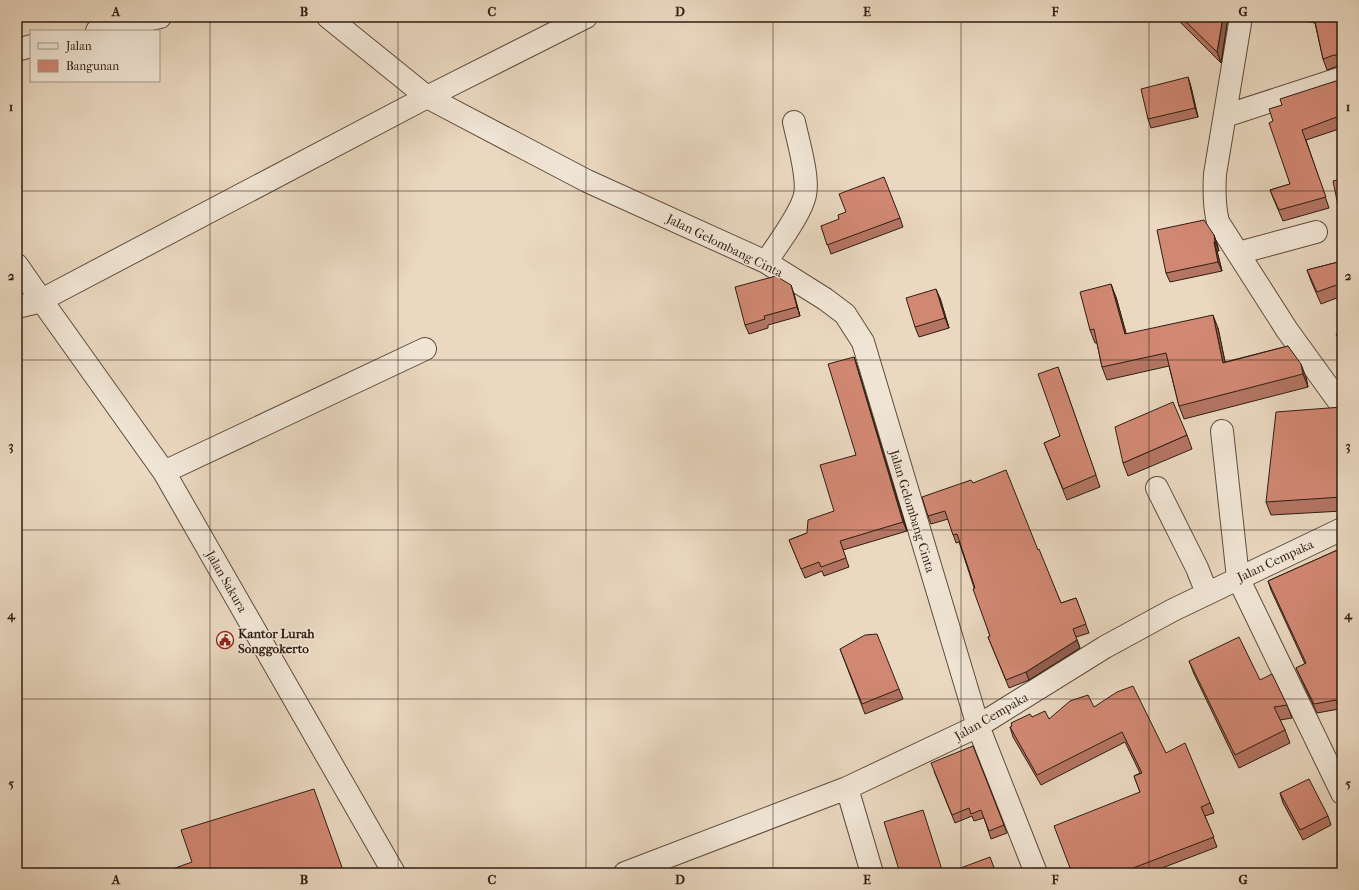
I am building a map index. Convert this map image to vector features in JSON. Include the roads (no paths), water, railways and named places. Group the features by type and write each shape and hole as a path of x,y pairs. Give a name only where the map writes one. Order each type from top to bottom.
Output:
{"street":[{"path":"102,30 160,17"},
{"name":"Jalan Gelombang Cinta","path":"328,17 427,97 587,181 766,262 825,299 845,314 863,342 978,726 1036,873"},
{"path":"17,307 42,302 49,296 427,97 586,17"},
{"path":"1241,17 1215,174 1214,195 1218,222 1287,330 1342,406"},
{"path":"17,50 30,46"},
{"path":"1224,116 1342,78"},
{"path":"766,262 798,212 805,195 806,178 794,122"},
{"path":"1238,253 1316,232"},
{"name":"Jalan Sakura","path":"17,265 164,472 394,873"},
{"path":"164,472 425,349"},
{"path":"1222,431 1238,578 1342,793"},
{"path":"1157,488 1197,568 1207,593"},
{"name":"Jalan Cempaka","path":"625,873 848,788 978,726 1105,647 1207,593 1342,528"},
{"path":"848,788 872,873"}],"place":[{"name":"Kantor Lurah Songgokerto","path":"225,640"}]}
